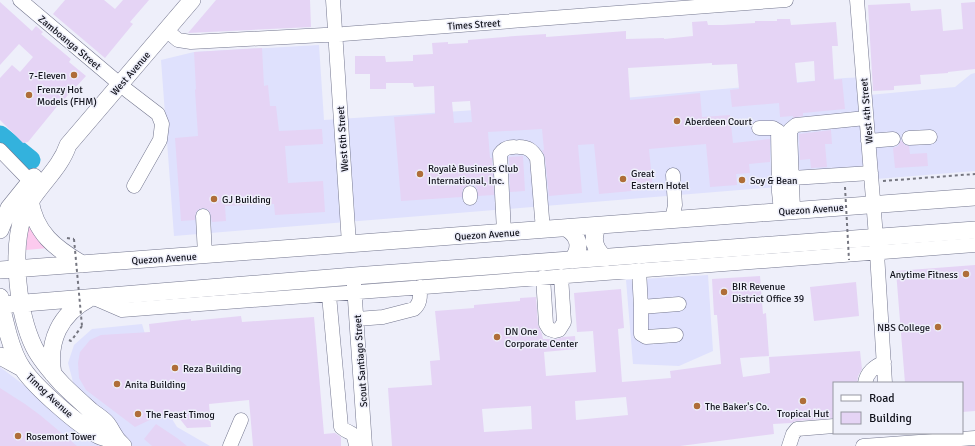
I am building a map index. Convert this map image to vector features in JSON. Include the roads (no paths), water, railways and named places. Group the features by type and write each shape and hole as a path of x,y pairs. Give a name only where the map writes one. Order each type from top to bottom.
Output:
{"main road":[{"name":"West Avenue","path":"0,230 5,213 51,164 57,148 68,145 192,0"},
{"name":"West Avenue","path":"18,269 18,242 20,229 35,181"},
{"name":"Quezon Avenue","path":"0,270 787,211 875,229 975,197"},
{"path":"30,200 32,212 36,222 48,239 64,253 82,264"},
{"path":"598,226 595,230 594,241 597,250 605,258"},
{"path":"566,228 575,235 578,245 578,250 572,260"},
{"name":"Quezon Avenue","path":"0,302 22,304 354,276 605,258 875,229 975,230"},
{"name":"Timog Avenue","path":"18,269 22,304 28,332 34,348 53,374 81,403 107,424 120,443"},
{"path":"53,374 51,352 58,330 76,306 92,297"},
{"name":"Timog Avenue","path":"0,302 13,346 22,368 45,392 78,421 99,435 120,443"},
{"path":"0,356 22,368"}],"street":[{"name":"Zamboanga Street","path":"20,0 158,114 162,124 160,140 134,186"},
{"name":"West 6th Street","path":"333,0 349,244"},
{"name":"Times Street","path":"166,30 178,40 191,42 335,34 786,0"},
{"name":"West 4th Street","path":"857,0 871,173 885,382"},
{"path":"787,211 792,178 790,130 796,125 866,118"},
{"path":"759,128 773,128 778,131 779,192 787,211"},
{"path":"909,138 930,137"},
{"path":"868,141 893,139"},
{"path":"504,232 500,154 502,150 507,147 529,148 537,158 543,230"},
{"path":"0,150 35,181"},
{"path":"792,178 847,181 871,173"},
{"path":"672,220 674,205 674,175"},
{"path":"203,216 205,255"},
{"name":"Quezon Avenue","path":"92,297 122,310 639,270 875,229 975,245"},
{"path":"639,270 641,334 652,338 676,335"},
{"name":"Scout Santiago Street","path":"354,276 366,446"},
{"path":"544,277 546,324 549,329 555,331 559,330 564,322 561,276"},
{"path":"357,319 383,317 414,309 418,306 420,299 420,287"},
{"path":"329,295 341,427 351,432 355,439 356,446"},
{"path":"641,307 679,304"},
{"path":"865,382 868,374 874,367 884,362"},
{"path":"230,446 241,420"},
{"path":"789,446 793,434 797,429 833,426"},
{"path":"863,446 889,441 975,438"}],"waterway":[{"path":"0,135 31,160"}],"place":[{"name":"7-Eleven","path":"74,75"},
{"name":"Frenzy Hot Models (FHM)","path":"29,95"},
{"name":"Aberdeen Court","path":"677,121"},
{"name":"Royalè Business Club International, Inc.","path":"420,174"},
{"name":"Great Eastern Hotel","path":"623,179"},
{"name":"Soy & Bean","path":"742,180"},
{"name":"GJ Building","path":"214,199"},
{"name":"Anytime Fitness","path":"966,274"},
{"name":"BIR Revenue District Office 39","path":"724,292"},
{"name":"NBS College","path":"938,327"},
{"name":"DN One Corporate Center","path":"497,337"},
{"name":"Reza Building","path":"175,368"},
{"name":"Anita Building","path":"117,384"},
{"name":"Tropical Hut","path":"803,401"},
{"name":"The Baker's Co.","path":"697,406"},
{"name":"The Feast Timog","path":"138,414"},
{"name":"Rosemont Tower","path":"18,436"}]}
